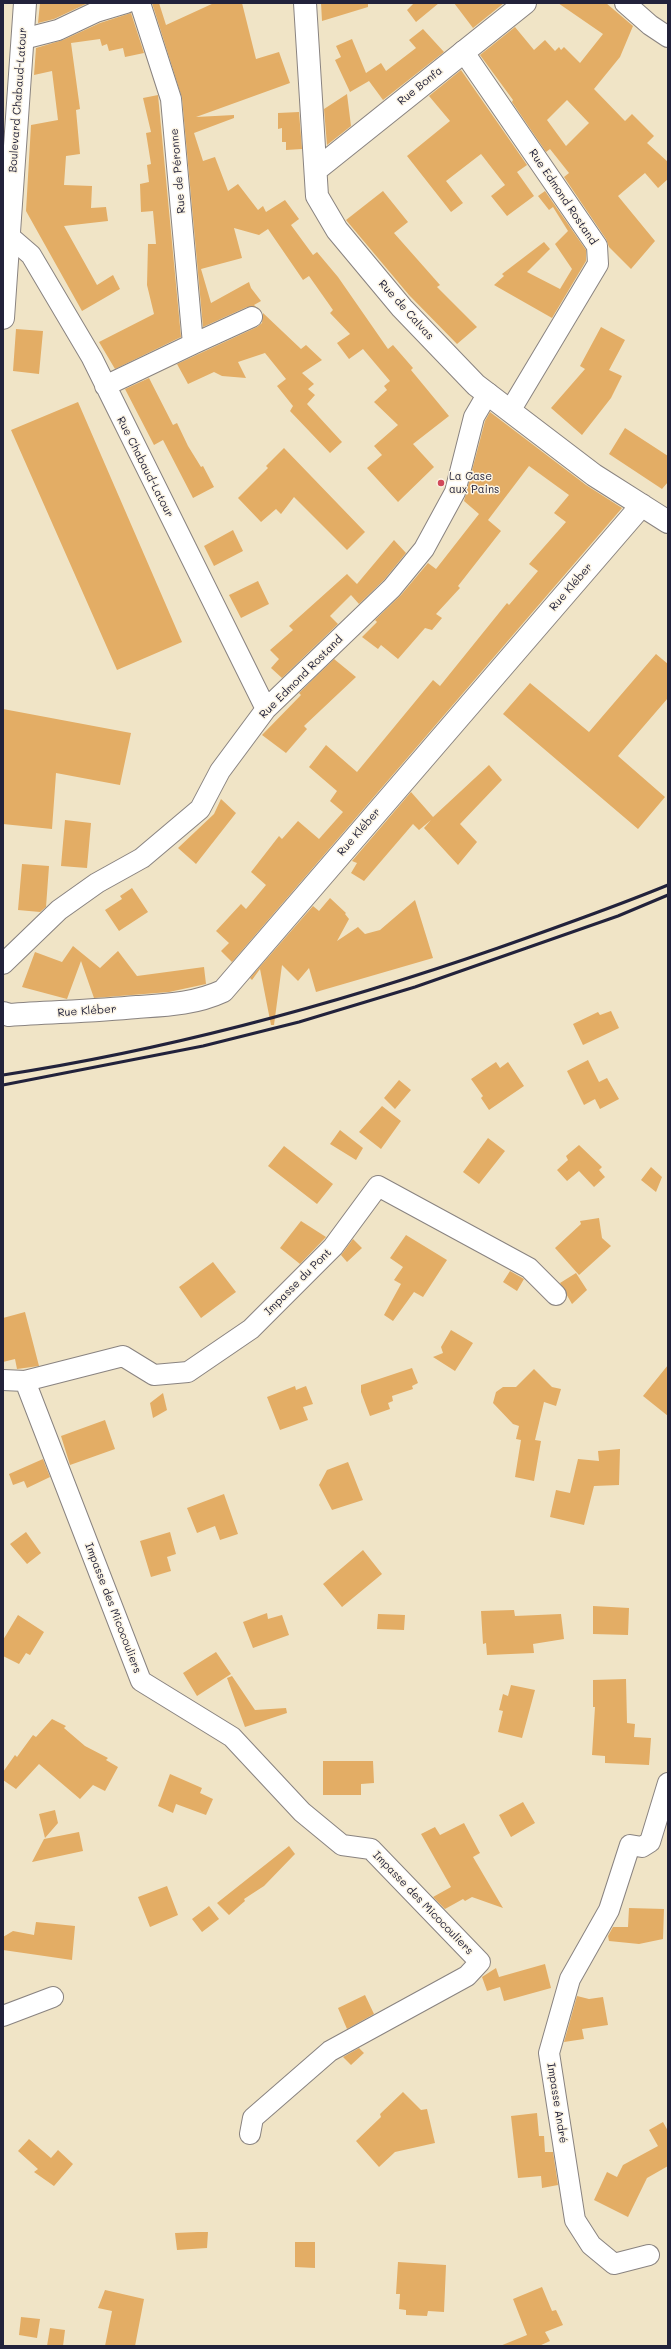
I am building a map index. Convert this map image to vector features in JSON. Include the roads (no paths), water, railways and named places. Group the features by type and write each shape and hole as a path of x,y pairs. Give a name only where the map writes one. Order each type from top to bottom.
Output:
{"street":[{"name":"Boulevard Chabaud-Latour","path":"3,318 25,3"},
{"path":"23,39 58,30 96,12 126,3"},
{"name":"Rue de Péronne","path":"140,3 171,99 193,344"},
{"name":"Rue de Calvas","path":"305,3 317,196 337,230 402,308 476,384 594,475 668,522"},
{"name":"Rue Bonfa","path":"316,170 463,51 525,3"},
{"path":"625,3 650,25 668,37"},
{"name":"Rue Edmond Rostand","path":"463,51 597,246 598,264 510,411"},
{"name":"Rue Chabaud-Latour","path":"9,236 31,255 92,358 266,709"},
{"path":"105,386 252,316"},
{"name":"Rue Edmond Rostand","path":"3,964 60,910 98,883 142,858 200,809 220,771 266,709 392,588 424,549 455,492 474,417 488,393"},
{"name":"Rue Kléber","path":"3,1013 10,1015 82,1012 182,1003 205,999 223,991 642,505"},
{"path":"3,995 3,1008"},
{"name":"Impasse du Pont","path":"3,1380 25,1381 123,1356 154,1376 188,1372 250,1329 333,1248 378,1186 529,1268 556,1295"},
{"name":"Impasse des Micocouliers","path":"25,1381 141,1681 232,1737 302,1812 342,1845 371,1849 480,1962 467,1976 330,2051 253,2118 250,2134"},
{"name":"Impasse André","path":"649,2255 614,2264 591,2244 575,2220 550,2053 570,1979 609,1910 630,1845 642,1847 650,1842 668,1783"},
{"path":"3,2016 52,1998"}],"railway":[{"path":"3,1075 129,1052 254,1023 315,1006 376,988 498,948 605,910 668,885"},
{"path":"3,1085 203,1046 299,1022 415,987 618,916 668,895"}],"place":[{"name":"La Case aux Pains","path":"441,483"}]}
